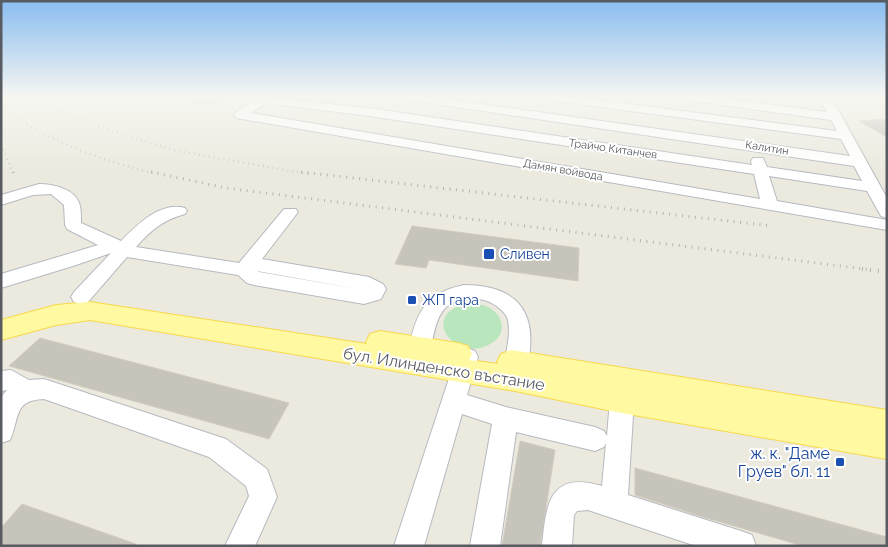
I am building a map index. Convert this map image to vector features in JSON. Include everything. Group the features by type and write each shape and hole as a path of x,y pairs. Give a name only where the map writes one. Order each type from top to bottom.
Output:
{"main road":[{"name":"бул. Илинденско въстание","path":"1,318 51,301 81,297 418,356"},
{"name":"бул. Илинденско въстание","path":"1,330 36,319 68,312 90,311 887,424"},
{"name":"бул. Илинденско въстание","path":"515,371 622,400 887,444"}],"street":[{"name":"Дамян войвода","path":"283,123 468,154 561,156 658,186 887,225"},
{"path":"384,140 398,123"},
{"name":"Трайчо Китанчев","path":"437,123 482,130 561,156 659,156 873,187"},
{"path":"468,154 486,123"},
{"path":"561,156 571,123"},
{"name":"Калитин","path":"591,123 859,162"},
{"path":"658,186 660,123"},
{"path":"744,123 845,136"},
{"path":"748,123 770,206"},
{"path":"838,123 887,213"},
{"path":"1,200 32,190 48,188 59,190 72,204 73,224 118,248 245,266 370,284 376,289 374,294 364,297 254,278 245,266"},
{"path":"1,282 118,248 152,221 163,215 179,212"},
{"path":"245,266 290,212"},
{"path":"81,297 116,259 118,248"},
{"path":"418,356 428,319 434,307 442,300 458,293 472,291 491,294 506,302 517,315 520,328 515,371"},
{"path":"409,546 465,363"},
{"path":"1,381 11,380 25,390"},
{"path":"1,432 8,406 16,396 25,390 44,389 217,448 257,478 263,497 240,546"},
{"path":"614,503 622,400"},
{"path":"454,401 506,418 596,438"},
{"path":"485,546 506,418"},
{"path":"557,546 560,511 569,497 588,496 741,546"}],"green space":[{"path":"470,303 484,305 493,310 502,325 502,330 497,339 479,348 466,348 455,343 447,335 444,326 445,317 454,309"}],"building":[{"path":"862,123 887,123 887,137"},
{"name":"Сливен","path":"412,226 579,248 578,281 429,260 426,268 395,264"},
{"path":"40,338 289,403 269,439 9,366"},
{"path":"520,441 555,450 540,546 502,546"},
{"path":"635,468 887,537 887,546 803,546 703,517 635,495"},
{"path":"22,504 136,544 136,546 1,546 1,528"}],"railway":[{"path":"23,123 56,140 95,156 156,174"},
{"path":"91,123 130,137 177,151 309,174"},
{"path":"1,145 14,174"},
{"path":"13,172 15,177"},
{"path":"151,172 226,188 872,270"},
{"path":"301,172 772,226"},
{"path":"862,269 887,272"}],"place":[{"name":"Сливен","path":"489,254"},
{"name":"ЖП гара","path":"412,300"},
{"name":"ж. к. \"Даме Груев\" бл. 11","path":"840,462"}]}
